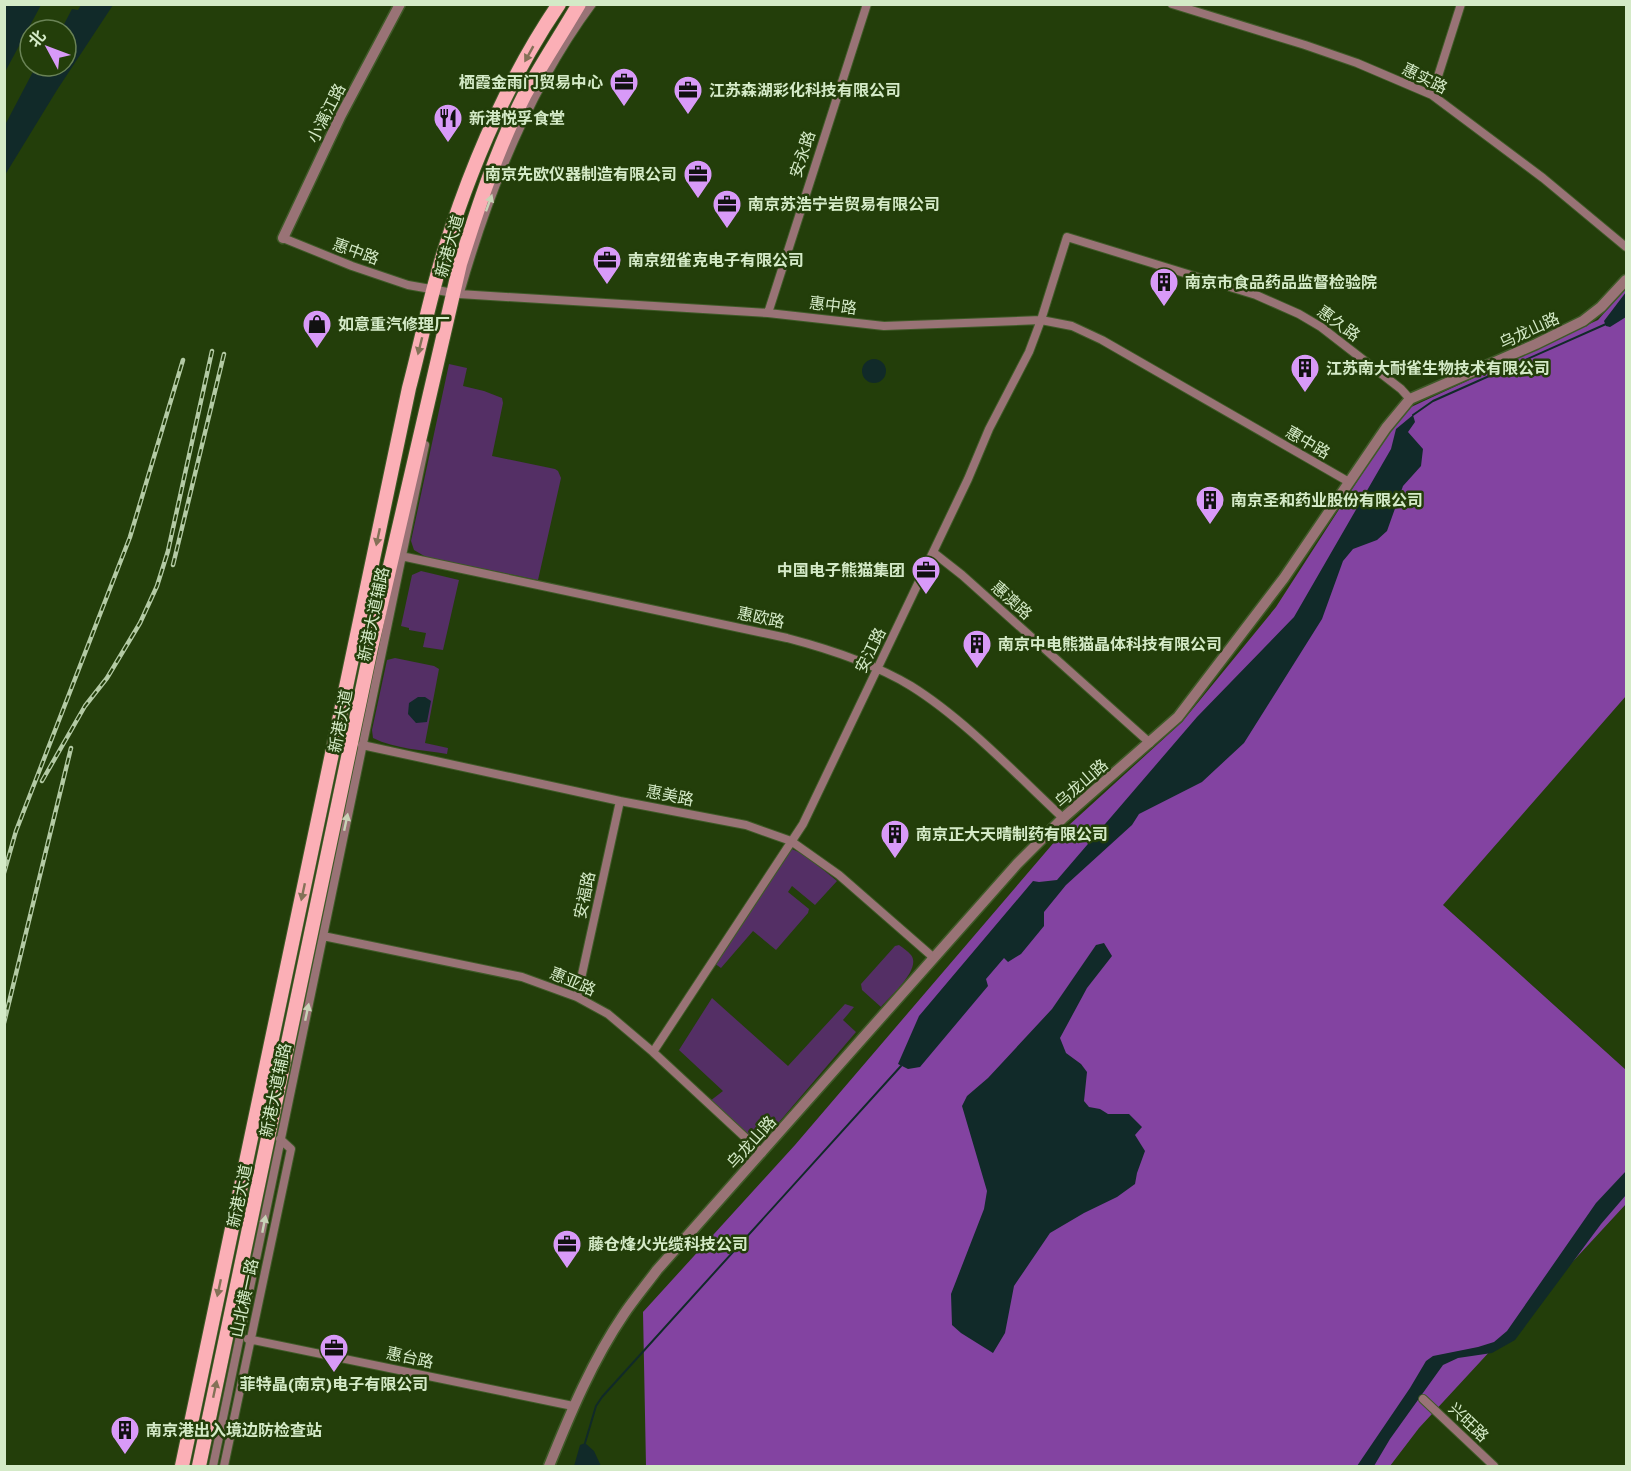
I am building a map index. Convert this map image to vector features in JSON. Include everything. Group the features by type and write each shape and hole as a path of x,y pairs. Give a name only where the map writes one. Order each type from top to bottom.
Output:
{"main road":[{"name":"新港大道","path":"182,1467 406,400 434,290 444,253 489,133 513,83 559,4"},
{"name":"新港大道","path":"199,1467 371,648 476,213 524,96 579,4"}],"street":[{"name":"小漓江路","path":"283,238 340,117 400,4"},
{"name":"新港大道辅路","path":"280,1139 456,294 518,132 563,49 592,4"},
{"name":"安永路","path":"768,313 867,4"},
{"name":"惠实路","path":"1172,4 1358,63 1432,95 1543,178 1626,248"},
{"path":"1432,95 1461,4"},
{"name":"安江路","path":"653,1052 803,824 968,479 989,429 1029,352 1067,237"},
{"name":"惠久路","path":"1067,237 1256,295 1299,314 1322,327 1401,389 1410,399"},
{"name":"惠中路","path":"283,238 352,266 408,285 456,294 768,313 884,326 1041,320 1072,326 1102,340 1349,482"},
{"name":"乌龙山路","path":"549,1467 573,1406 623,1315 657,1270 1017,864 1063,818 1178,717 1284,578 1386,428 1410,399 1583,321 1601,307 1626,279"},
{"name":"惠澳路","path":"933,553 962,575 1150,743"},
{"name":"惠欧路","path":"401,556 787,638 818,646 878,668 937,703 1063,818"},
{"name":"惠美路","path":"362,745 620,801 746,825 791,841 839,875 934,958"},
{"name":"安福路","path":"577,997 620,801"},
{"name":"惠亚路","path":"323,936 522,977 577,997 608,1014 653,1052 762,1153"},
{"name":"山北横一路","path":"224,1467 246,1338 291,1149 280,1139"},
{"path":"213,1467 246,1338"},
{"name":"惠台路","path":"246,1338 573,1406"},
{"name":"兴旺路","path":"1423,1399 1494,1467"}],"shaded area":[{"path":"1626,288 1626,696 1443,905 1626,1070 1626,1204 1419,1428 1390,1466 646,1466 643,1312 795,1145 1068,826 1182,722 1276,607 1389,432 1409,408 1598,320"},
{"path":"449,364 467,368 463,386 502,398 503,403 492,456 555,469 561,478 538,580 426,557 414,550 411,541"},
{"path":"421,571 459,580 443,650 423,647 426,633 401,626 412,575"},
{"path":"395,658 439,669 425,743 448,748 447,754 400,747 373,738 372,730 387,660"},
{"path":"792,849 805,855 837,881 815,905 792,886 788,892 809,909 808,913 776,950 753,931 721,968 714,963 785,854"},
{"path":"899,945 911,955 912,967 904,982 881,1007 862,990 861,984 895,946"},
{"path":"712,998 788,1066 845,1004 854,1007 843,1020 856,1032 762,1142 756,1143 710,1101 723,1091 679,1050"}],"water":[{"path":"5,5 113,5 78,58 78,18 18,18 18,78 65,78 5,175"},
{"path":"1626,292 1626,317 1610,327 1606,326 1604,321"},
{"path":"874,359 879,360 885,366 885,376 879,382 874,383 869,382 863,376 862,371 863,366 869,360"},
{"path":"1413,415 1415,422 1408,432 1423,449 1421,466 1403,486 1387,531 1377,540 1353,549 1343,561 1322,619 1244,743 1202,782 1139,814 1132,825 1066,885 1044,912 1044,926 1021,954 1008,962 1004,958 986,979 988,986 920,1067 908,1069 898,1064 919,1016 1033,881 1057,880 1197,717 1294,617 1391,449 1396,429"},
{"path":"418,697 425,697 431,701 427,722 416,723 408,714 409,703"},
{"path":"1104,943 1112,956 1087,988 1060,1038 1066,1053 1081,1064 1087,1072 1084,1101 1089,1107 1100,1109 1108,1114 1129,1114 1142,1127 1135,1135 1145,1151 1135,1184 1117,1197 1050,1233 1014,1286 1005,1333 993,1353 952,1325 951,1294 984,1209 987,1191 962,1106 967,1096 988,1078 1052,1009 1096,945"},
{"path":"1626,1171 1626,1195 1601,1224 1515,1340 1492,1353 1458,1358 1443,1365 1390,1439 1374,1466 1357,1466 1426,1361 1433,1356 1494,1342 1507,1331 1596,1203"},
{"path":"585,1443 594,1451 601,1466 574,1466 580,1445"}],"pier":[{"path":"41,5 81,5 78,10 72,9 67,18 34,18"},
{"path":"18,48 18,78 30,78 5,125 5,72"}],"waterway":[{"path":"1413,415 1433,401 1606,324"},
{"path":"585,1443 596,1406 602,1397 901,1066"}],"railway":[{"path":"42,781 85,706 107,678 140,623 157,586 168,551 212,351"},
{"path":"173,565 224,354"},
{"path":"4,873 16,831 130,537 183,360"},
{"path":"4,1023 71,748"}],"place":[{"name":"栖霞金雨门贸易中心","path":"624,108"},
{"name":"江苏森湖彩化科技有限公司","path":"688,116"},
{"name":"新港悦孚食堂","path":"448,144"},
{"name":"南京先欧仪器制造有限公司","path":"698,200"},
{"name":"南京苏浩宁岩贸易有限公司","path":"727,230"},
{"name":"南京纽雀克电子有限公司","path":"607,286"},
{"name":"南京市食品药品监督检验院","path":"1164,308"},
{"name":"如意重汽修理厂","path":"317,350"},
{"name":"江苏南大耐雀生物技术有限公司","path":"1305,394"},
{"name":"南京圣和药业股份有限公司","path":"1210,526"},
{"name":"中国电子熊猫集团","path":"926,596"},
{"name":"南京中电熊猫晶体科技有限公司","path":"977,670"},
{"name":"南京正大天晴制药有限公司","path":"895,860"},
{"name":"藤仓烽火光缆科技公司","path":"567,1270"},
{"name":"菲特晶(南京)电子有限公司","path":"334,1374"},
{"name":"南京港出入境边防检查站","path":"125,1456"}]}
